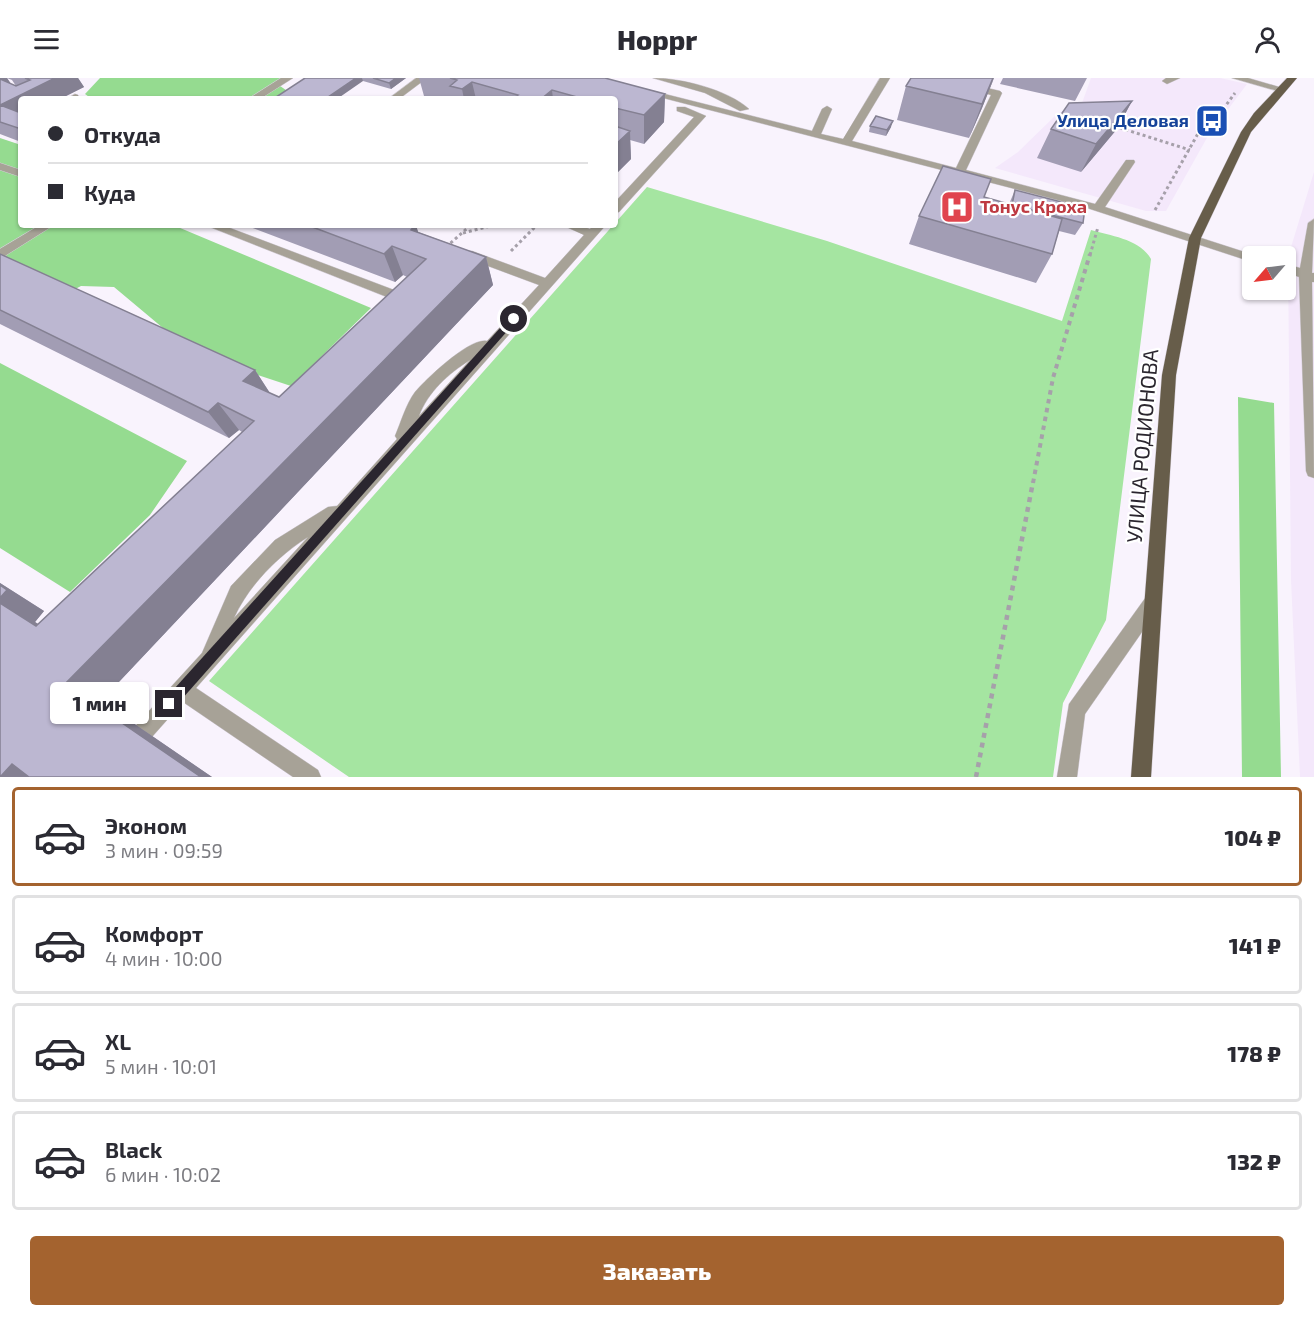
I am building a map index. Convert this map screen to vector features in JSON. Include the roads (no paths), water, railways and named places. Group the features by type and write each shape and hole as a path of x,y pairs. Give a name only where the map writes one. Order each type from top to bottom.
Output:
{"main road":[{"name":"УЛИЦА РОДИОНОВА","path":"1141,777 1169,375 1195,238 1246,132 1292,78"}],"street":[{"path":"258,96 288,78"},
{"path":"397,96 422,78"},
{"path":"846,142 885,78"},
{"path":"664,79 708,91 771,122"},
{"path":"1241,79 1281,89"},
{"path":"955,84 997,93 960,171"},
{"path":"638,90 771,122 1098,208 1242,254"},
{"path":"671,99 670,105 701,116"},
{"path":"618,206 708,107"},
{"path":"816,134 826,109"},
{"path":"1098,208 1130,162"},
{"path":"0,165 18,173"},
{"path":"1314,223 1310,277 1314,471"},
{"path":"0,255 43,228"},
{"path":"219,228 397,296"},
{"path":"144,731 596,229"},
{"path":"458,250 547,283"},
{"path":"203,664 237,592 281,545 348,503"},
{"path":"1067,777 1076,711 1152,603"},
{"path":"182,690 311,777"}],"place":[{"name":"Улица Деловая","path":"1212,121"},
{"name":"Тонус Кроха","path":"957,207"}]}
